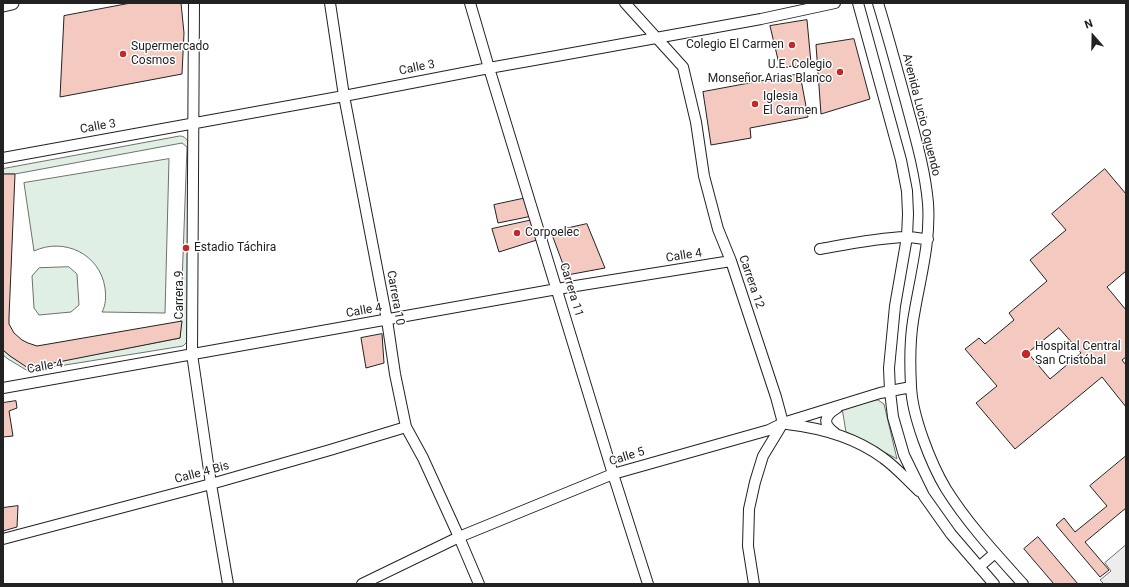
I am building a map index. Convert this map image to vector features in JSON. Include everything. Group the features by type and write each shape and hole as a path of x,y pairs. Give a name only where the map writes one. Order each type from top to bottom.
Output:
{"street":[{"path":"3,5 12,3"},
{"name":"Carrera 9","path":"194,3 192,354 211,484 228,584"},
{"name":"Carrera 10","path":"330,3 344,96 406,427 423,458 479,584"},
{"name":"Carrera 11","path":"470,3 613,474 648,584"},
{"name":"Carrera 12","path":"625,3 683,67 696,122 704,176 718,229 784,423"},
{"name":"Calle 3","path":"3,158 760,19 835,3"},
{"path":"858,3 901,160 907,191 907,237 895,306 889,368 893,416 904,455 924,496 951,534 994,584"},
{"name":"Avenida Lucio Oquendo","path":"878,3 923,167 928,204 928,240 913,322 911,387 914,408 919,427 933,462 946,488 968,520 1023,584"},
{"path":"820,249 849,243 907,237 928,240"},
{"name":"Calle 4","path":"3,388 557,289 730,261"},
{"name":"Calle 5","path":"362,584 459,537 613,474 769,430 784,423 880,393 911,387"},
{"path":"837,434 828,428 826,420 830,412 840,405"},
{"path":"754,584 748,546 749,509 763,456 784,423 810,427 837,434 857,442 883,458 924,496"},
{"name":"Calle 4 Bis","path":"3,539 211,484 406,427"},
{"path":"979,567 995,553"}],"green space":[{"name":"Estadio Táchira","path":"180,136 186,138 188,144 187,342 183,346 28,371 8,359 3,355 3,350 29,367 180,338 187,147 182,143 15,174 3,174 3,169"},
{"path":"169,159 165,313 102,312 106,294 102,276 96,266 88,258 79,252 57,246 45,247 34,251 24,183"},
{"path":"69,267 77,274 79,305 71,312 39,315 34,308 32,276 39,268"},
{"path":"878,400 884,404 897,459 846,432 842,408"}],"shaded area":[{"path":"1126,545 1126,584 1104,584 1100,580 1111,571 1105,563"}],"building":[{"name":"Supermercado Cosmos","path":"131,3 181,3 184,33 182,74 60,97 64,16"},
{"name":"Colegio El Carmen","path":"807,20 811,63 780,68 770,26"},
{"name":"U.E. Colegio Monseñor Arias Blanco","path":"854,39 870,99 821,114 816,45"},
{"name":"Iglesia El Carmen","path":"800,74 808,117 750,128 751,138 711,145 703,92"},
{"path":"1105,169 1126,194 1126,271 1107,287 1126,310 1126,357 1122,360 1126,365 1126,407 1102,377 1015,449 976,403 997,386 965,349 979,338 985,344 1014,320 1009,313 1047,281 1030,260 1066,230 1052,214","holes":["1059,328 1081,353 1050,379 1028,353"]},
{"path":"3,174 15,174 9,317 9,324 14,333 22,340 37,346 182,321 180,338 28,368 3,350"},
{"path":"531,197 537,215 498,223 494,205"},
{"name":"Corpoelec","path":"537,219 543,238 499,252 492,229"},
{"path":"587,224 605,268 567,275 551,232"},
{"path":"382,334 384,363 366,368 361,338"},
{"path":"16,401 17,408 9,411 13,436 3,437 3,403"},
{"path":"1126,456 1126,508 1085,542 1109,570 1100,577 1056,525 1064,518 1075,532 1107,506 1090,486"},
{"path":"18,506 17,527 3,531 3,508"},
{"path":"1038,537 1078,584 1054,584 1024,549"}],"place":[{"name":"Colegio El Carmen","path":"792,45"},
{"name":"Supermercado Cosmos","path":"123,54"},
{"name":"U.E. Colegio Monseñor Arias Blanco","path":"840,72"},
{"name":"Iglesia El Carmen","path":"755,104"},
{"name":"Corpoelec","path":"517,233"},
{"name":"Estadio Táchira","path":"186,248"},
{"name":"Hospital Central San Cristóbal","path":"1026,354"}]}
